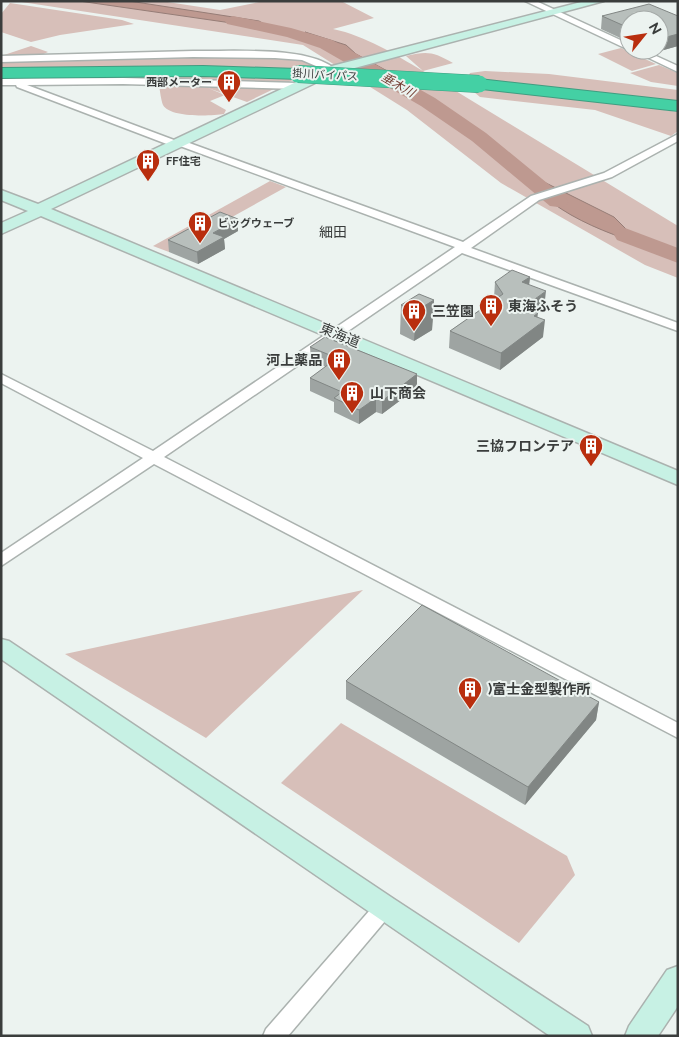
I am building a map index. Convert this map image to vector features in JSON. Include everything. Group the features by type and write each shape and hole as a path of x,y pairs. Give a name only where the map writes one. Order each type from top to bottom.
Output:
{"highway":[{"name":"掛川バイパス","path":"5,79 203,71 297,80 479,84 549,90 678,106"}],"street":[{"path":"529,1 619,42"},
{"path":"1,229 177,143 297,80 388,54 599,1"},
{"path":"1,59 193,54 274,55 304,58 332,70"},
{"path":"658,60 678,69"},
{"path":"5,79 678,327"},
{"path":"1,561 465,248 535,198 608,175 678,137"},
{"name":"東海道","path":"1,194 338,334 678,479"},
{"path":"1,378 678,731"},
{"path":"1,646 384,908 577,1036"},
{"path":"274,1036 384,908"},
{"path":"640,1036 678,980"}],"shaded area":[{"path":"15,1 161,1 220,10 264,1 341,1 374,18 333,29 357,36 380,46 678,226 678,278 645,265 501,183 407,110 303,45"},
{"path":"79,1 129,1 259,21 273,29"},
{"path":"10,3 122,20 134,24 60,35 31,42 1,32 1,14"},
{"path":"305,32 346,45 356,54 391,73 402,85"},
{"path":"31,46 48,52 39,56 1,56"},
{"path":"619,49 619,60 647,60 656,64 632,71 598,54"},
{"path":"420,53 430,54 453,63 423,71 406,56"},
{"path":"210,56 299,59 311,63 312,70 289,82 113,78 1,80 1,60"},
{"path":"659,65 678,73 678,86 651,82 630,73"},
{"path":"485,71 549,74 678,90 678,103 467,79 470,73"},
{"path":"165,83 278,87 247,102 208,88 225,95 210,101 226,110 224,114 191,115 174,112 163,105 159,85"},
{"path":"468,87 596,100 678,112 678,131 671,136 595,110 480,97"},
{"path":"522,171 614,217 629,232 678,251 678,256 614,235 571,215 552,203 535,188"},
{"path":"270,181 286,187 169,252 153,246"},
{"path":"363,590 206,738 65,654"},
{"path":"341,723 567,856 575,875 519,943 281,783"}],"building":[{"path":"649,4 664,10 626,10"},
{"path":"619,12 619,24 602,16"},
{"path":"669,12 678,16 678,34 669,36"},
{"path":"220,212 238,219 213,233 224,237 197,252 168,240"},
{"name":"東海ふそう","path":"512,270 530,277 522,282 546,291 524,307 538,313 534,316 545,320 501,353 450,331 503,294 495,282"},
{"path":"419,294 434,300 416,311 401,305"},
{"path":"325,337 417,374 382,401 376,398 359,410 334,398 342,392 310,378 337,358 310,347"},
{"name":")富士金型製作所","path":"422,605 599,702 528,787 346,681"}],"waterway":[{"name":"垂木川","path":"233,21 291,33 326,44 428,102 479,137 558,201"},
{"name":"垂木川","path":"625,235 678,256"}],"place":[{"name":"西部メーター","path":"229,103"},
{"name":"FF住宅","path":"148,182"},
{"name":"ビッグウェーブ","path":"200,244"},
{"name":"東海ふそう","path":"491,327"},
{"name":"三笠園","path":"414,332"},
{"name":"河上薬品","path":"339,381"},
{"name":"山下商会","path":"352,414"},
{"name":"三協フロンテア","path":"591,467"},
{"name":")富士金型製作所","path":"470,710"}],"district":[{"name":"細田","path":"333,232"}]}
